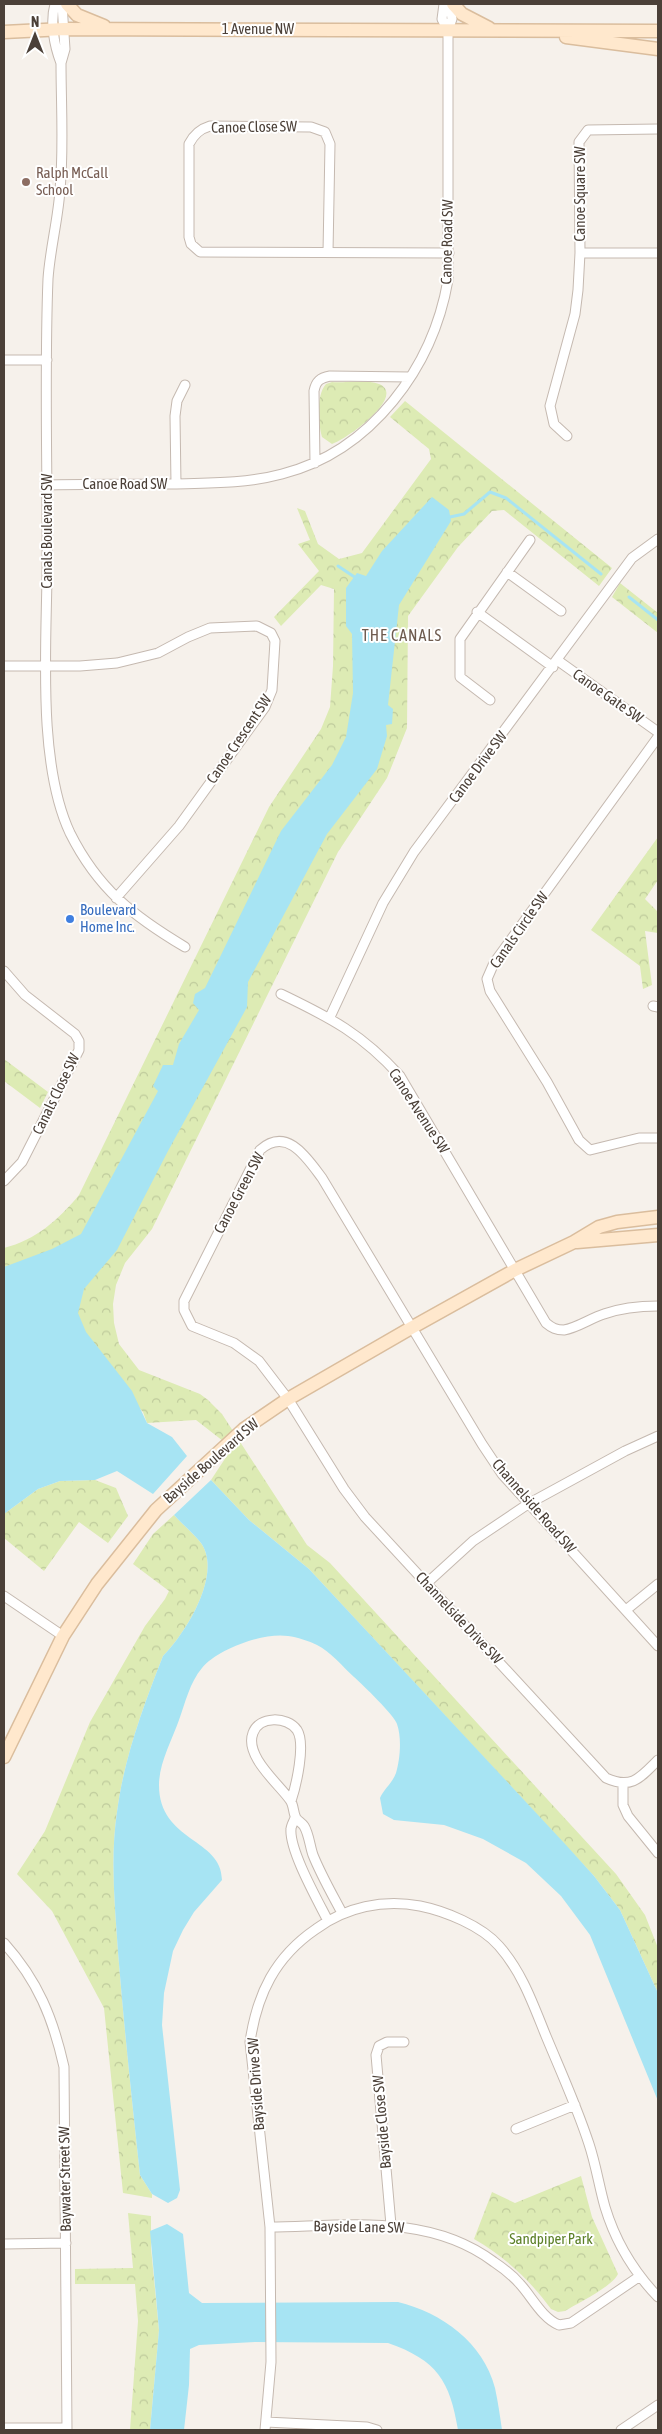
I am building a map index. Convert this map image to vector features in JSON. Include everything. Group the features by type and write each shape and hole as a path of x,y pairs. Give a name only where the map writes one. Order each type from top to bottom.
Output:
{"street":[{"path":"55,4 59,29"},
{"path":"59,29 62,4"},
{"path":"67,4 77,15 111,29"},
{"path":"444,4 442,19 448,30"},
{"path":"448,30 452,19 451,4"},
{"path":"451,4 462,14 493,30"},
{"name":"1 Avenue NW","path":"4,32 59,29 658,30"},
{"name":"Canals Boulevard SW","path":"59,29 55,49 61,63 61,172 48,279 46,667 50,758 57,796 74,840 96,877 116,898 149,926 185,947"},
{"name":"Canoe Road SW","path":"48,485 176,484 249,481 283,474 315,463 350,441 381,415 401,393 423,357 444,302 448,280 448,30"},
{"name":"1 Avenue NW","path":"512,30 658,49"},
{"name":"Canoe Close SW","path":"328,252 330,144 324,132 311,127 210,126 203,128 192,137 189,144 189,236 195,249 206,253 449,253"},
{"name":"Canoe Square SW","path":"658,129 588,130 583,135 578,150 580,253 658,254"},
{"path":"567,436 554,424 550,406 575,314 580,253"},
{"path":"4,360 47,360"},
{"path":"315,463 314,391 316,383 321,378 330,376 410,377"},
{"path":"176,484 175,416 177,401 185,384"},
{"path":"490,700 460,677 460,639 530,540"},
{"name":"Canoe Drive SW","path":"330,1017 384,903 414,852 632,558 658,540"},
{"path":"507,572 561,611"},
{"name":"Canoe Gate SW","path":"478,612 658,732"},
{"name":"Canoe Crescent SW","path":"46,667 117,663 158,652 210,628 257,626 271,633 275,641 272,690 265,707 179,826 116,898"},
{"path":"4,666 46,667"},
{"name":"Canals Circle SW","path":"658,737 494,963 487,979 490,991 547,1082 579,1140 590,1150 639,1138 658,1138"},
{"name":"Canals Close SW","path":"4,971 26,996 75,1034 79,1041 79,1050 22,1162 4,1181"},
{"name":"Canoe Avenue SW","path":"281,994 330,1017 358,1035 381,1054 400,1076 546,1323 556,1330 568,1329 605,1313 623,1309 658,1306"},
{"name":"Canoe Green SW","path":"288,1399 259,1361 234,1343 192,1326 184,1310 184,1301 260,1150 266,1144 284,1142 294,1146 309,1160 322,1178 411,1328"},
{"name":"Bayside Boulevard SW","path":"4,1757 62,1636 97,1584 156,1510 244,1429 288,1399 515,1270 574,1242 599,1227 617,1222 658,1217"},
{"name":"Bayside Boulevard SW","path":"574,1242 658,1235"},
{"name":"Channelside Road SW","path":"411,1328 502,1474 658,1646"},
{"name":"Channelside Drive SW","path":"288,1399 344,1489 365,1517 606,1778 623,1784"},
{"path":"427,1582 473,1541 528,1504 658,1436"},
{"path":"626,1610 658,1584"},
{"path":"4,1596 62,1636"},
{"path":"291,1801 296,1786 301,1748 298,1731 287,1722 274,1719 261,1723 253,1733 252,1747 260,1763 291,1801 296,1818 305,1827 312,1853 342,1914"},
{"path":"658,1760 639,1779 623,1784 623,1805 655,1841 658,1853"},
{"path":"296,1818 291,1829 297,1854 306,1878 328,1921"},
{"name":"Bayside Drive SW","path":"266,2426 271,2362 270,2227 252,2079 250,2042 254,2014 265,1986 281,1961 302,1938 328,1921 366,1906 398,1904 434,1909 466,1922 498,1944 520,1973 590,2146 606,2208 616,2236 640,2276 658,2296"},
{"name":"Baywater Street SW","path":"4,1943 37,1986 56,2031 64,2067 67,2429"},
{"name":"Bayside Close SW","path":"391,2225 376,2055 379,2046 387,2042 404,2042"},
{"path":"516,2129 575,2105"},
{"name":"Bayside Lane SW","path":"270,2227 391,2225 432,2232 462,2243 493,2261 520,2284 546,2317 559,2325 571,2323 640,2276"},
{"path":"4,2244 66,2243"},
{"path":"620,2430 658,2405"},
{"path":"266,2426 366,2427 376,2430"},
{"path":"4,2428 67,2429"}],"green space":[{"path":"362,381 379,384 386,390 386,398 380,407 360,427 332,444 322,437 319,402 326,384"},
{"path":"405,401 612,568 599,586 504,510 492,511 458,547 408,616 407,728 387,778 338,852 152,1229 125,1263 116,1285 113,1304 114,1323 119,1344 139,1370 200,1394 222,1414 307,1545 330,1563 616,1874 645,1915 658,1948 658,1993 620,1910 594,1876 309,1569 249,1520 211,1480 232,1448 196,1420 147,1423 143,1412 4,1270 4,1248 26,1240 46,1228 79,1195 269,807 321,729 330,707 333,666 334,589 321,585 281,626 274,617 319,571 298,544 310,540 297,508 305,511 318,544 339,559 362,553 431,459 429,449 390,417"},
{"path":"620,583 658,613 658,633 612,597"},
{"path":"658,837 658,880 645,899 658,912 658,933 645,931 652,985 643,989 640,966 591,930"},
{"path":"4,1059 48,1092 40,1108 4,1081"},
{"path":"95,1480 116,1488 128,1516 108,1543 79,1522 44,1571 4,1538 4,1514 38,1489 60,1481"},
{"path":"174,1515 201,1543 207,1556 207,1571 204,1587 190,1619 163,1656 129,1752 120,1792 114,1847 118,1952 140,2175 152,2194 152,2198 123,2193 104,2008 52,1911 17,1874 45,1831 90,1722 145,1626 169,1591 133,1564 153,1534"},
{"name":"Sandpiper Park","path":"581,2176 592,2217 618,2274 609,2284 594,2294 565,2311 558,2312 551,2309 516,2270 496,2253 474,2239 492,2192 515,2203"},
{"path":"128,2213 151,2216 151,2248 159,2330 150,2430 130,2430 138,2321 135,2284 75,2284 75,2269 133,2268"}],"water":[{"path":"432,497 449,510 451,521 399,605 388,705 393,709 392,724 386,725 387,736 377,769 327,834 248,982 247,1007 168,1151 117,1250 84,1289 78,1313 86,1332 132,1391 147,1423 172,1437 187,1456 153,1494 117,1471 95,1480 60,1481 38,1489 4,1514 4,1267 52,1249 81,1234 158,1091 153,1086 163,1065 173,1065 179,1044 199,1010 193,1003 195,994 205,988 281,831 332,765 346,737 353,693 352,634 346,626 346,588 357,573 366,576 382,551"},
{"path":"211,1480 249,1520 309,1569 566,1845 594,1876 620,1910 658,1993 658,2101 590,1935 561,1896 526,1863 483,1839 444,1825 394,1820 383,1814 380,1798 395,1776 399,1755 400,1736 395,1720 371,1693 322,1648 307,1641 278,1635 254,1639 218,1654 202,1668 188,1693 161,1768 159,1785 162,1804 169,1818 179,1829 212,1855 219,1866 222,1880 194,1912 173,1951 164,1993 162,2025 180,2190 177,2198 168,2203 152,2194 140,2175 128,2064 120,1980 113,1865 115,1830 124,1772 148,1694 163,1656 181,1633 198,1603 207,1571 207,1556 201,1543 174,1515"},
{"path":"167,2224 183,2234 189,2293 202,2303 398,2302 414,2307 445,2322 471,2343 489,2372 495,2388 502,2430 458,2430 451,2398 438,2374 430,2365 418,2357 388,2343 255,2342 199,2345 190,2349 189,2385 184,2430 150,2430 159,2330 150,2231"}],"waterway":[{"path":"450,517 464,514 490,492 506,498 601,574"},
{"path":"338,566 356,578"},
{"path":"629,597 658,620"}],"place":[{"name":"Ralph McCall School","path":"26,182"},
{"name":"Boulevard Home Inc.","path":"70,919"}],"district":[{"name":"THE CANALS","path":"402,635"}]}
